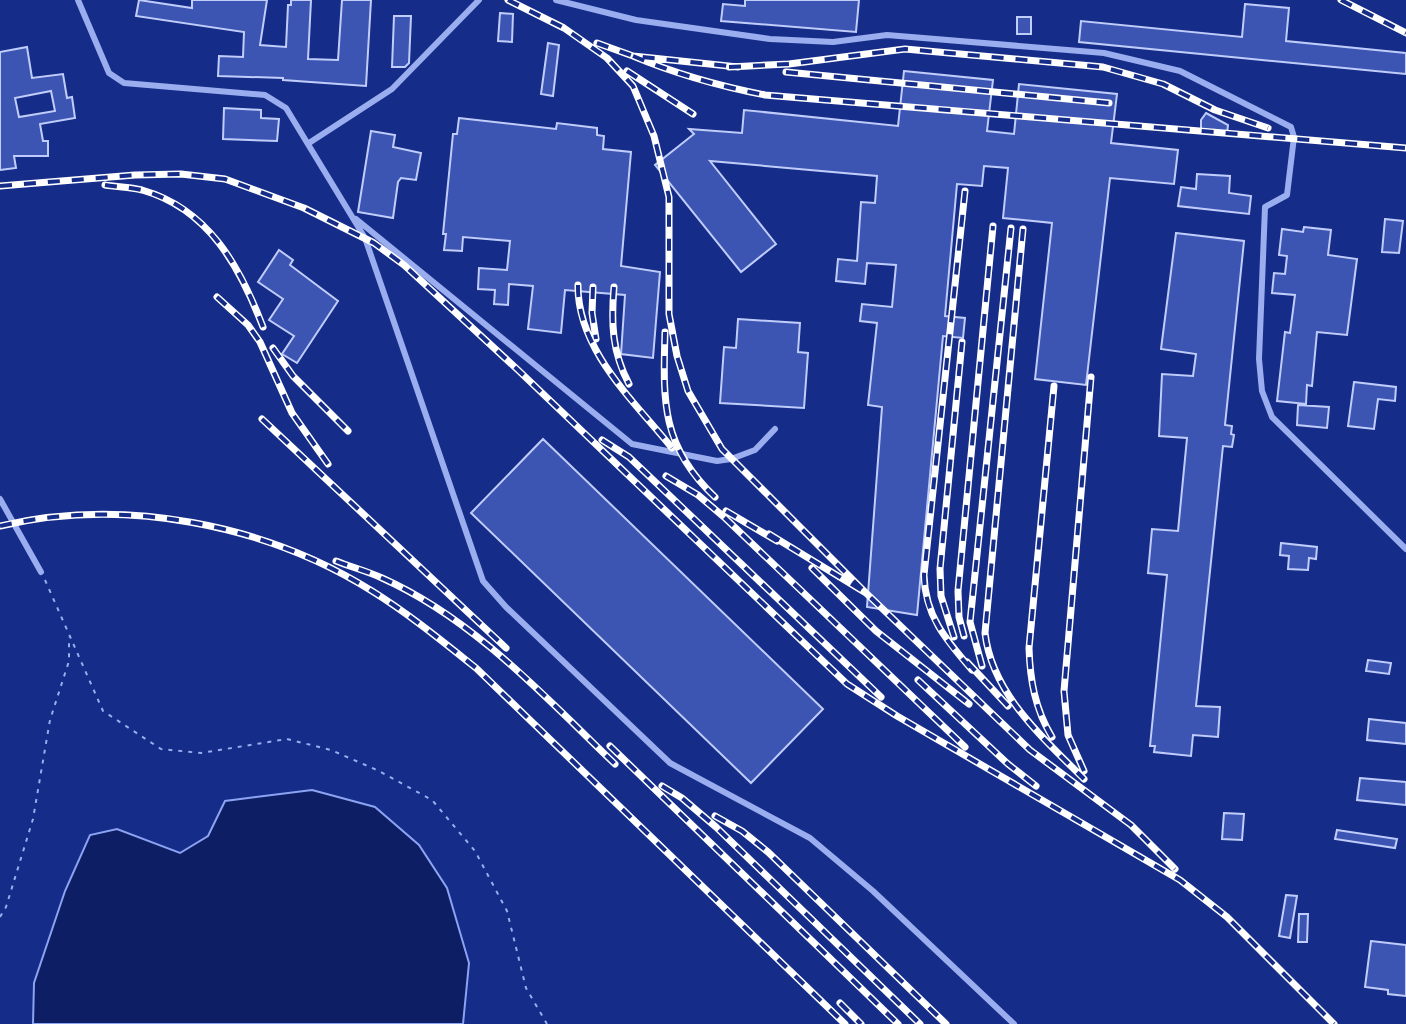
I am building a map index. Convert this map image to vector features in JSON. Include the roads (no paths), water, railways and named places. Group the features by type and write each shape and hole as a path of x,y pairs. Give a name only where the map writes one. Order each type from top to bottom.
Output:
{"lane":[{"path":"78,0 109,73 124,83 265,95 286,108 365,238 483,581 506,607 670,763 810,838 873,891 1014,1024"},
{"path":"309,143 392,89 479,0"},
{"path":"556,0 636,20 770,39 833,42 887,35 1104,53 1180,71 1291,127 1294,137 1287,195 1265,207 1259,359 1262,391 1272,417 1406,549"},
{"path":"351,214 632,444 717,461 755,450 775,429"},
{"path":"0,499 41,572"}],"railway":[{"path":"508,0 564,28 607,58 633,86 654,136 669,197 669,314 688,391 722,449 866,593"},
{"path":"1341,0 1406,33"},
{"path":"597,43 633,56 738,67"},
{"path":"729,67 789,64 905,49 1103,67 1163,84 1215,110 1268,128"},
{"path":"633,56 698,79 765,95 1406,148"},
{"path":"627,71 693,114"},
{"path":"786,72 1109,103"},
{"path":"0,186 135,175 181,174 225,179 304,208 374,243 404,265 518,370 847,684 1180,880 1227,917 1334,1024"},
{"path":"105,185 142,190 165,199 204,226 232,262 263,327"},
{"path":"965,191 924,575 928,603 939,627 972,670"},
{"path":"964,636 959,617 958,591 993,226"},
{"path":"982,666 970,622 1011,228"},
{"path":"1023,229 985,633 998,676 1009,695 1037,731 1084,779"},
{"path":"578,285 580,308 597,352 625,392 672,448"},
{"path":"593,287 592,313 596,339"},
{"path":"614,287 614,337 629,384"},
{"path":"217,297 248,325 260,342 292,413 328,464"},
{"path":"665,332 664,380 675,441 697,478 715,497"},
{"path":"954,637 941,596 940,569 962,342"},
{"path":"273,348 293,376 348,431"},
{"path":"1084,771 1068,735 1064,691 1091,377"},
{"path":"1052,737 1034,694 1029,648 1054,386"},
{"path":"262,419 506,648"},
{"path":"602,440 629,457 881,697"},
{"path":"666,476 698,495 724,517 965,747"},
{"path":"726,511 777,541"},
{"path":"0,526 95,514 192,522 286,548 372,591 476,668 845,1024"},
{"path":"769,534 866,593 1030,750 1131,825 1175,869"},
{"path":"336,561 382,578 447,615 506,661 615,764"},
{"path":"812,568 876,631 969,704"},
{"path":"967,662 1008,706"},
{"path":"918,680 1036,786"},
{"path":"610,746 898,1024"},
{"path":"662,786 682,798 716,827 920,1024"},
{"path":"715,816 742,831 768,852 946,1024"},
{"path":"840,1003 861,1024"}]}
